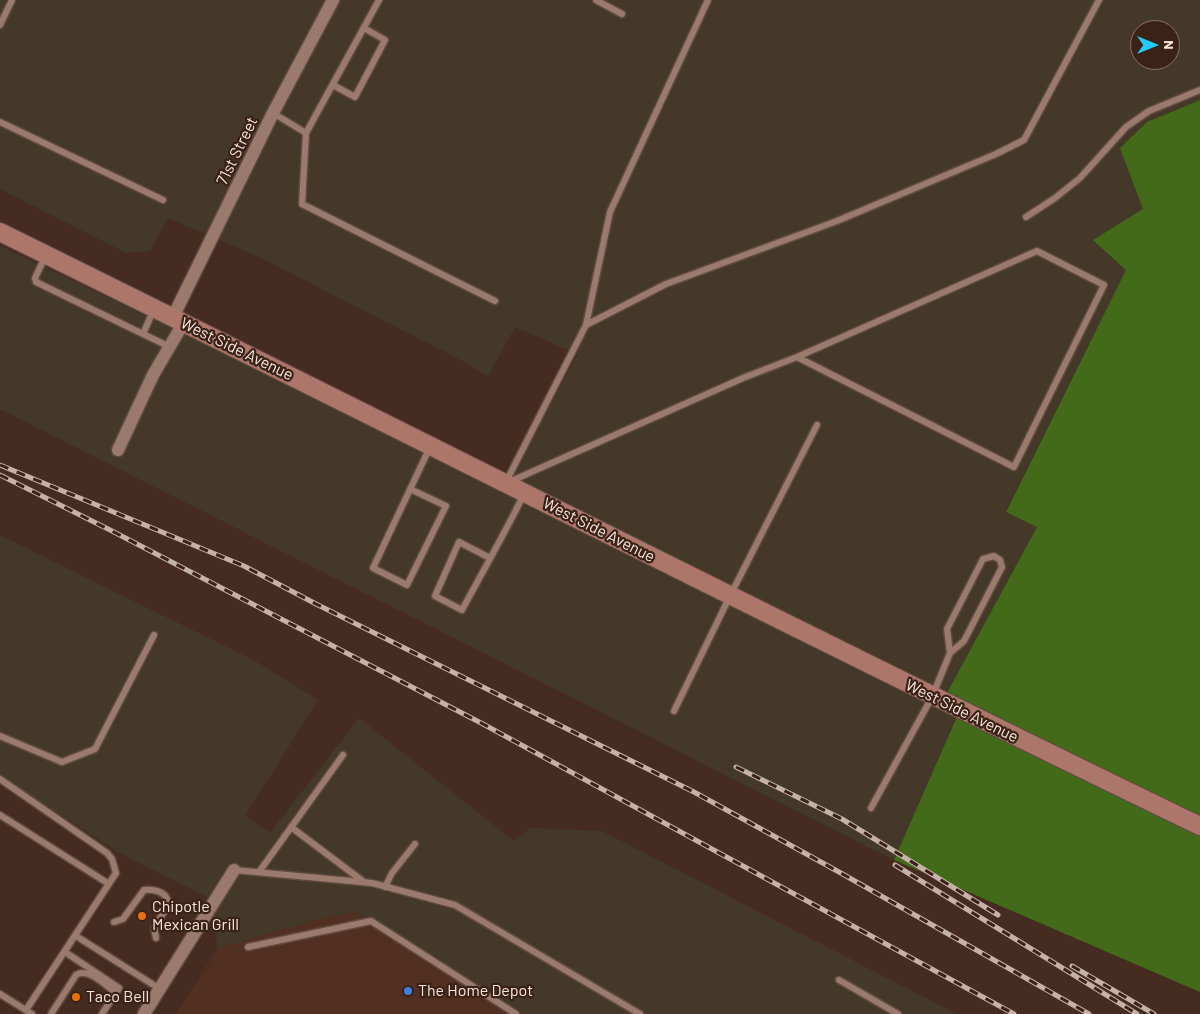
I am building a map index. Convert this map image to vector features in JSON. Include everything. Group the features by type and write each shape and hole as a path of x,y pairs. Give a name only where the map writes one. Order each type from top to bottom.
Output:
{"street":[{"name":"71st Street","path":"118,450 153,375 170,347 178,320 273,113 334,0"},
{"name":"West Side Avenue","path":"0,232 932,696 1200,826"},
{"path":"144,1014 234,870"}],"lane":[{"path":"0,25 12,0"},
{"path":"379,0 306,133 302,204 495,302"},
{"path":"596,0 622,14"},
{"path":"506,483 586,326 610,212 708,0"},
{"path":"586,326 666,284 837,221 996,154 1024,140 1099,0"},
{"path":"333,85 355,97 385,40 364,28"},
{"path":"1026,217 1055,198 1080,178 1126,127 1149,111 1200,90"},
{"path":"273,113 306,133"},
{"path":"0,122 163,200"},
{"path":"506,483 742,378 797,356 1037,251 1104,285 1014,466 797,356"},
{"path":"46,255 35,278 36,282 170,347"},
{"path":"143,334 154,308"},
{"path":"674,711 817,425"},
{"path":"410,489 446,506 407,585 373,568 410,489 431,446"},
{"path":"490,558 459,542 435,596 462,610 490,558 524,493"},
{"path":"871,808 932,696 950,653 964,641 1002,567 1000,560 994,556 983,559 947,629 950,653"},
{"path":"0,736 62,762 95,749 154,635"},
{"path":"259,872 343,755"},
{"path":"0,779 108,853 112,859 116,874 65,952 29,1012 0,994"},
{"path":"0,816 109,884"},
{"path":"292,827 366,883"},
{"path":"385,886 392,873 415,844"},
{"path":"234,870 366,883 455,904 640,1014"},
{"path":"114,922 123,919 144,890 157,890 163,893 167,901 166,909 154,928 156,938"},
{"path":"248,948 371,922 516,1014"},
{"path":"76,936 160,989"},
{"path":"65,952 118,991"},
{"path":"50,1014 74,978 82,972 88,973 118,991"},
{"path":"839,980 898,1014"},
{"path":"102,1014 118,991"}],"shaded area":[{"path":"0,0 1200,0 1200,100 1147,122 1143,209 1126,270 1006,511 1037,527 942,702 959,712 894,860 0,409 0,246 507,486 578,354 515,327 488,376 457,358 255,255 168,218 150,251 126,253 0,189"},
{"path":"0,535 255,661 318,700 245,816 270,833 359,718 514,841 530,828 602,831 957,1014 522,1014 357,912 325,917 218,948 209,898 125,856 0,776"},
{"path":"357,912 522,1014 176,1014 218,948 325,917"}],"green space":[{"path":"1200,100 1200,992 894,860 959,712 942,702 1037,527 1006,512 1126,270 1093,240 1143,209 1120,148 1147,122"}],"railway":[{"path":"0,465 244,566 316,604 694,792 1089,1014"},
{"path":"0,475 112,531 483,724 1014,1014"},
{"path":"736,767 842,819 998,915"},
{"path":"895,865 1137,1014"},
{"path":"1072,966 1154,1014"}],"place":[{"name":"Chipotle Mexican Grill","path":"142,916"},
{"name":"The Home Depot","path":"408,991"},
{"name":"Taco Bell","path":"76,997"}]}
